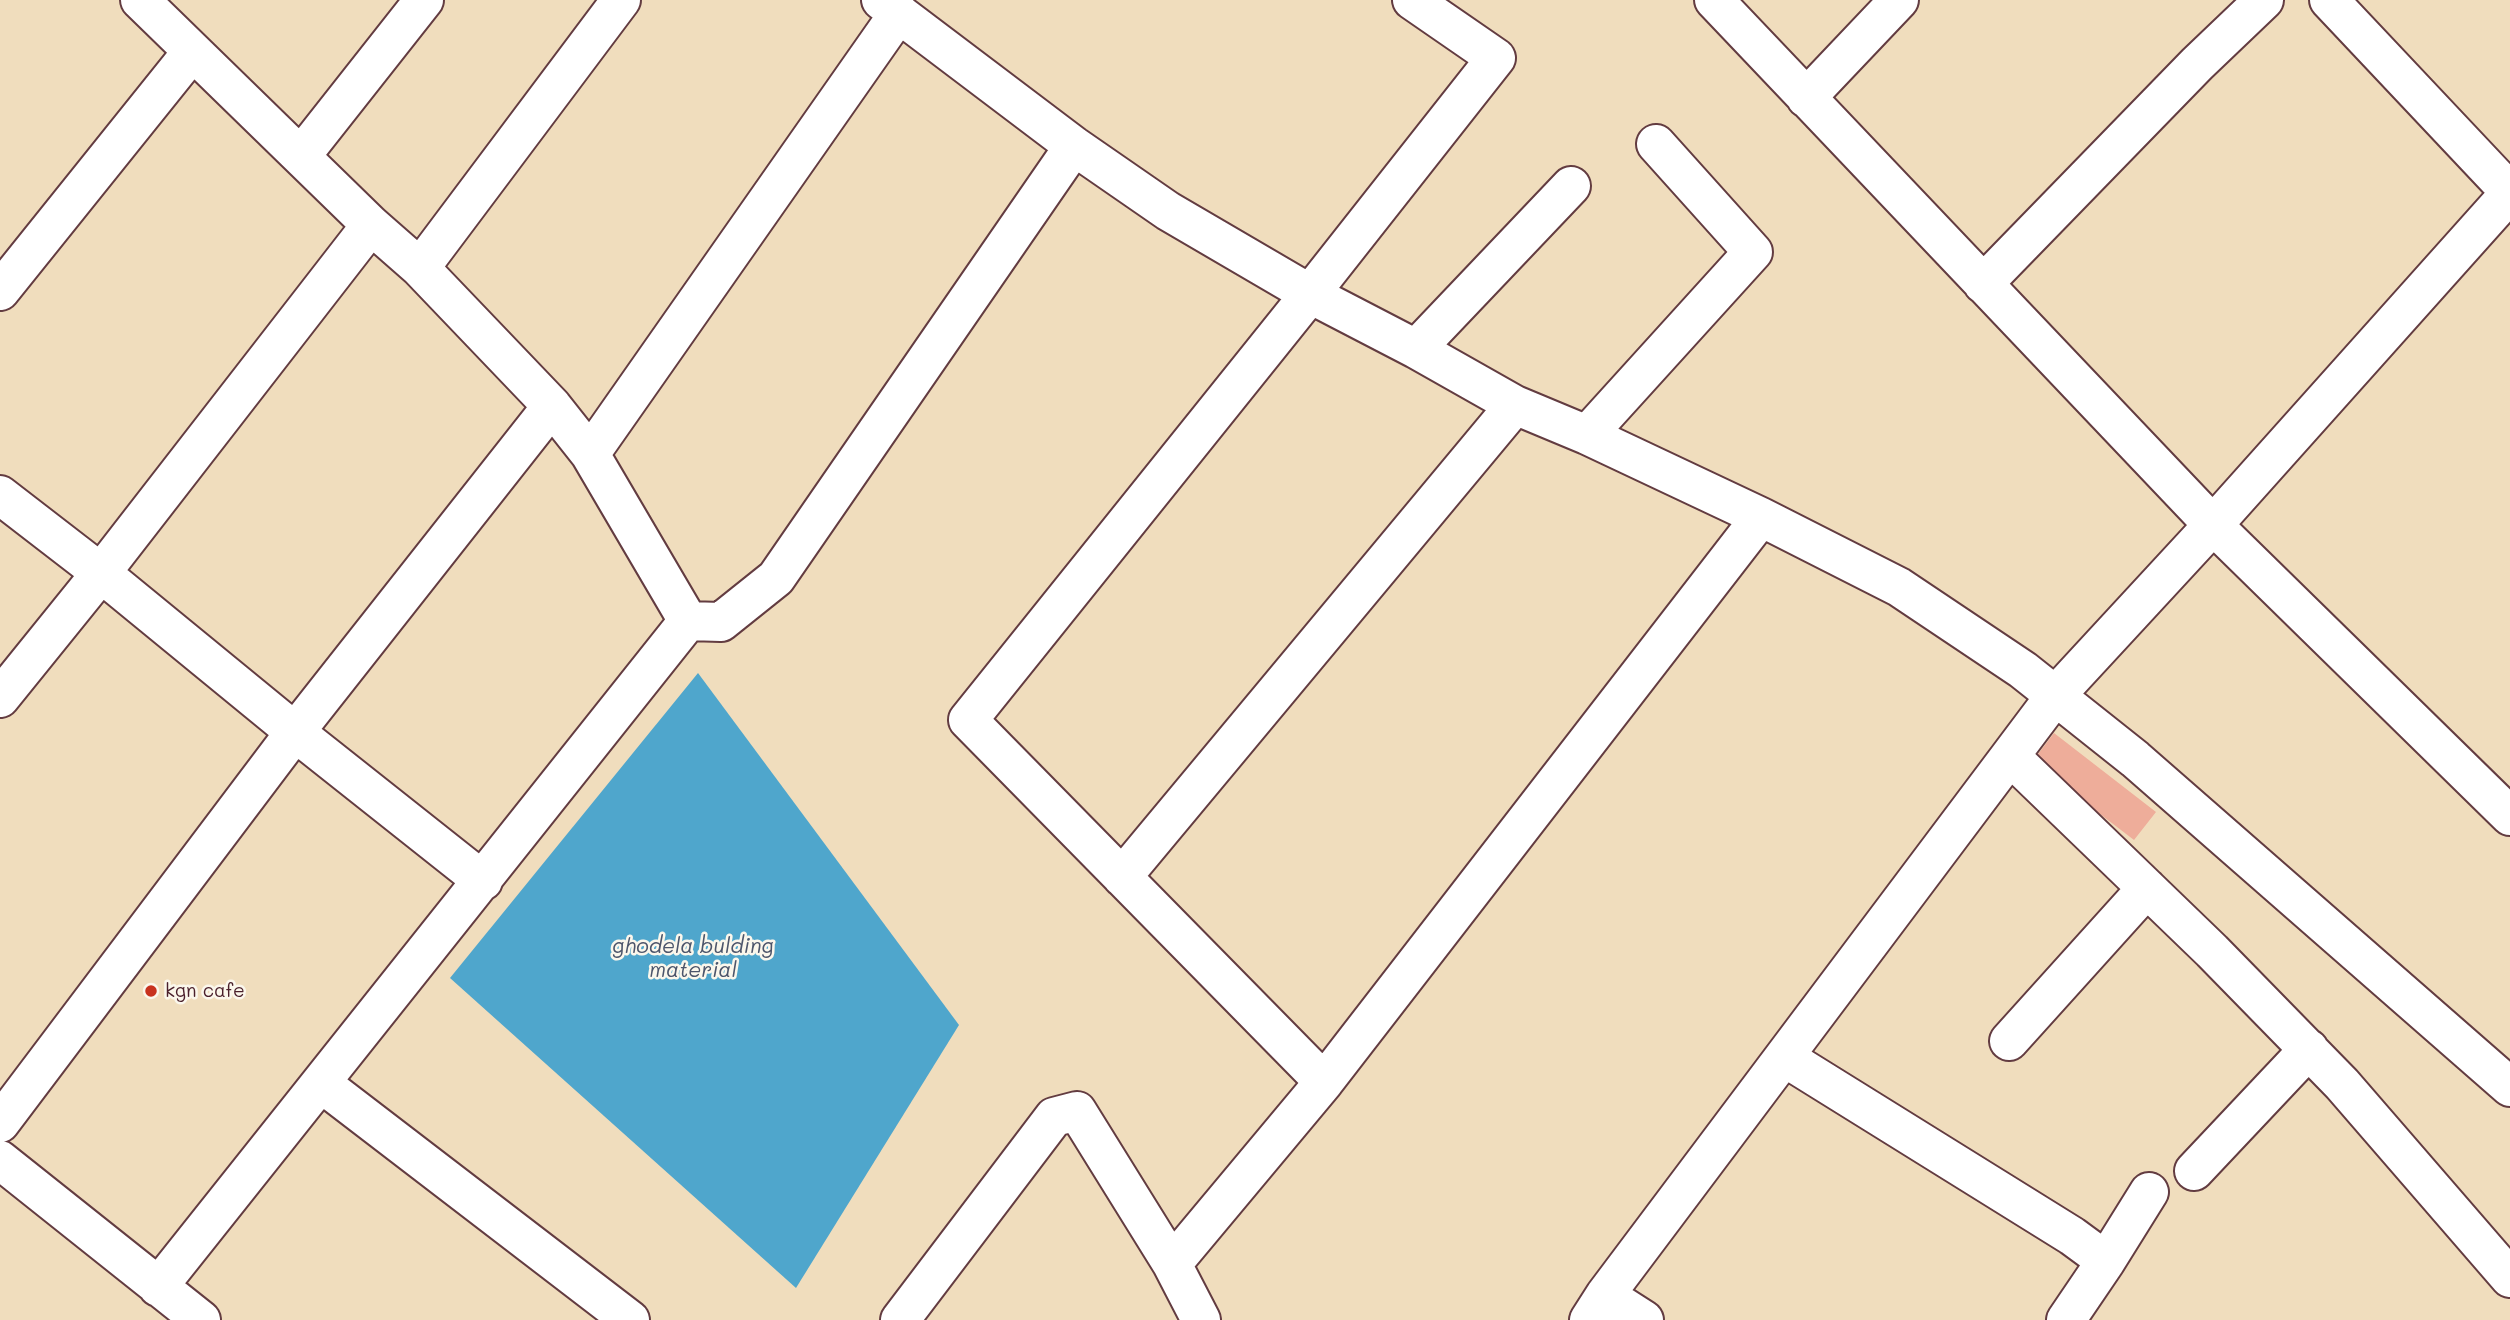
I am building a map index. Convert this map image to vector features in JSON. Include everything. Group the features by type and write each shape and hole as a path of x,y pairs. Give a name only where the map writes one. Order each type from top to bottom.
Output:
{"street":[{"path":"140,0 371,225 420,268 552,406 590,454 688,621"},
{"path":"301,156 424,0"},
{"path":"420,268 621,0"},
{"path":"1324,1082 968,720 1496,58 1412,0"},
{"path":"1714,0 2213,525 2510,816"},
{"path":"1806,98 1899,0"},
{"path":"1983,284 2197,64 2264,0"},
{"path":"1644,1320 1597,1308 2055,696 2213,525 2510,193 2329,0"},
{"path":"590,454 890,7 1074,146 1168,211 1310,294 1416,349 1515,405 1587,435 1762,517 1899,587 2023,670 2135,759 2510,1087"},
{"path":"0,291 192,52"},
{"path":"1587,435 1753,253 1656,144"},
{"path":"688,621 721,622 776,578 1074,146"},
{"path":"1416,349 1571,187"},
{"path":"0,698 371,225"},
{"path":"1122,877 1515,405"},
{"path":"0,1123 295,732 552,406"},
{"path":"0,495 484,880"},
{"path":"1172,1264 1324,1082 1762,517"},
{"path":"158,1287 688,621"},
{"path":"2010,756 2309,1049 2510,1278"},
{"path":"2009,1041 2147,888"},
{"path":"2194,1171 2309,1049"},
{"path":"1784,1056 2072,1236 2106,1261"},
{"path":"321,1083 630,1320"},
{"path":"900,1320 1054,1117 1077,1111 1172,1264 1201,1320"},
{"path":"0,1160 201,1320"},
{"path":"2066,1320 2149,1192"}],"water":[{"name":"ghodela bulding material","path":"698,673 959,1025 796,1288 450,978"}],"building":[{"path":"2054,733 2156,812 2134,840 2032,762"}],"place":[{"name":"kgn cafe","path":"151,991"}]}
